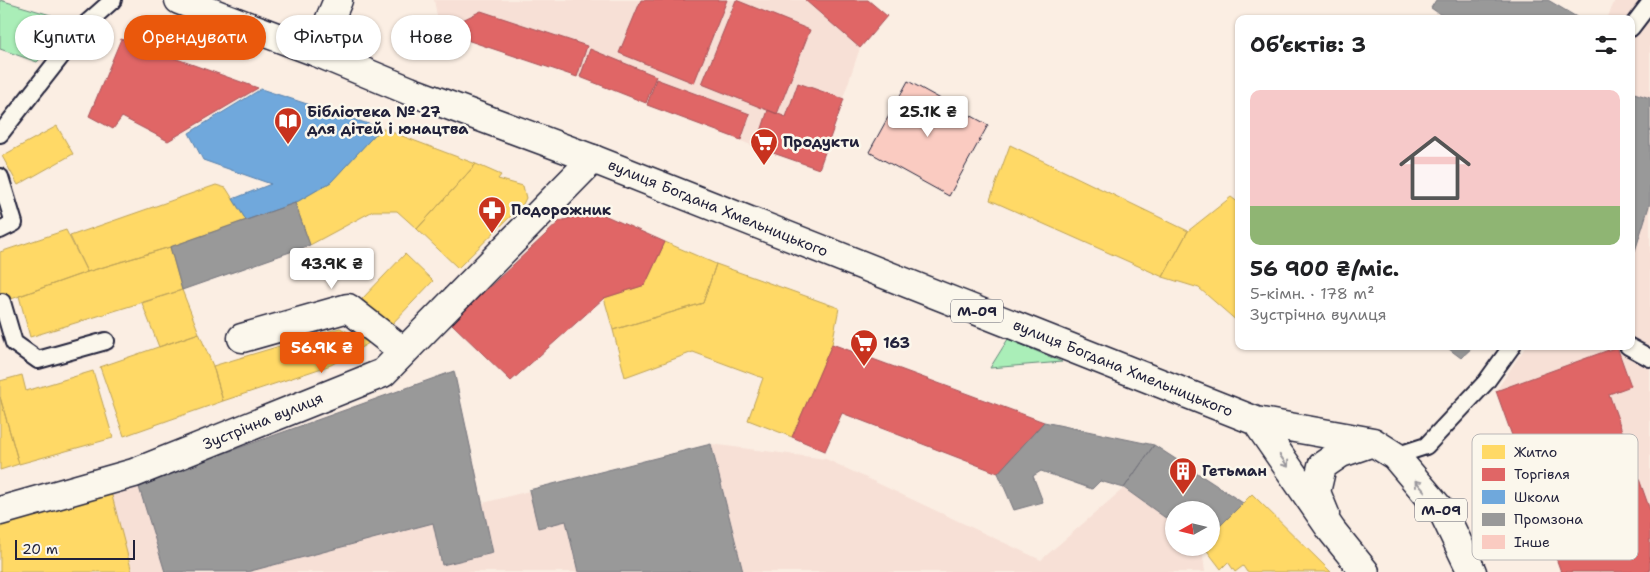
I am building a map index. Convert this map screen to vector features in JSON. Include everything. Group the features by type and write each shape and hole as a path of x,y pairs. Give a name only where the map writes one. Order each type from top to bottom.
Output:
{"main road":[{"name":"вулиця Богдана Хмельницького","path":"179,0 276,37"},
{"path":"332,15 338,0"},
{"name":"вулиця Богдана Хмельницького","path":"335,60 410,91 593,159 1256,421 1373,442 1395,456 1444,514 1472,572"},
{"name":"Зустрічна вулиця","path":"0,511 134,473 383,373 593,159"},
{"path":"242,338 348,308 403,351"},
{"path":"1256,421 1332,531 1365,572"},
{"path":"1332,531 1316,492 1322,466 1341,453 1373,442"}],"lane":[{"path":"0,134 87,23 113,0"},
{"path":"1635,23 1650,3"},
{"path":"0,139 56,62"},
{"path":"0,177 14,223 0,230"},
{"path":"2,302 14,343 38,360 106,341"},
{"path":"1395,456 1426,446 1486,382 1509,350"},
{"path":"1635,350 1650,358"}],"shaded area":[{"path":"434,0 868,0 887,16 860,48 819,169 756,147 580,77 471,41 471,15 437,15"},
{"path":"1615,0 1650,0 1650,572 1638,558 1638,434 1533,434 1496,391 1523,350 1635,350 1635,15 1609,15"},
{"path":"454,371 483,503 711,444 826,459 1041,560 1124,488 1154,445 1243,503 1220,526 1220,501 1165,501 1165,556 1203,556 1205,572 0,572 0,521 138,484"}],"green space":[{"path":"0,0 51,15 15,15 15,54 0,49"},
{"path":"1008,339 1062,362 990,368"}],"building: Житло":[{"path":"57,126 73,154 18,185 2,156"},
{"path":"381,128 476,164 417,229 397,211 373,211 310,245 295,203 331,182"},
{"path":"1010,145 1188,231 1163,277 990,200"},
{"path":"476,164 501,175 498,179 523,186 526,198 523,204 458,268 417,229"},
{"path":"216,185 226,188 246,220 170,247 87,272 70,236"},
{"path":"1231,197 1235,200 1235,320 1199,288 1163,277 1188,231"},
{"path":"66,230 87,272 0,303 0,252"},
{"path":"665,242 716,264 703,303 613,330 604,298 645,285"},
{"path":"170,247 182,290 30,337 19,296 87,272"},
{"path":"405,254 433,281 390,326 362,299"},
{"path":"716,264 839,308 832,344 792,437 748,420 763,378 693,352 625,377 613,330 703,303"},
{"path":"182,290 199,333 159,347 142,303"},
{"path":"340,328 369,343 331,365 223,401 213,366"},
{"path":"199,333 213,366 223,401 124,436 100,367"},
{"path":"93,371 113,438 19,464 0,397 0,381 22,375 26,391"},
{"path":"0,397 19,464 0,470"},
{"path":"111,492 132,572 0,572 0,521"},
{"path":"1252,494 1331,572 1247,572 1243,566 1235,572 1228,562 1221,569 1211,556 1220,556 1220,526"}],"building: Торгівля":[{"path":"641,0 727,0 694,83 619,53"},
{"path":"736,0 810,30 777,114 702,84"},
{"path":"805,0 868,0 887,16 860,48"},
{"path":"481,11 587,46 577,77 471,41 471,16"},
{"path":"121,39 124,40 124,60 180,60 258,88 168,141 122,117 113,129 89,116 112,60 114,60"},
{"path":"590,49 656,76 646,103 580,77"},
{"path":"656,79 750,114 741,140 647,105"},
{"path":"798,83 844,99 819,169 756,147 768,110 786,117"},
{"path":"595,211 665,242 645,285 604,298 511,381 451,323 560,221"},
{"path":"832,344 1044,422 998,473 842,413 825,451 792,437"},
{"path":"1609,350 1618,350 1631,386 1609,394 1623,434 1511,434 1496,391"},
{"path":"1638,476 1650,510 1650,572 1561,572 1557,560 1638,560"}],"building: Школи":[{"path":"261,89 381,128 331,182 295,203 246,220 233,199 271,184 203,160 189,133"}],"building: Промзона":[{"path":"1436,0 1548,0 1573,15 1441,15 1431,8"},
{"path":"1635,93 1650,98 1650,203 1635,251"},
{"path":"295,203 310,245 182,290 170,247"},
{"path":"1450,350 1470,350 1461,358"},
{"path":"454,371 493,553 442,565 433,523 247,572 165,572 138,484"},
{"path":"1044,422 1154,445 1124,488 1100,481 1092,489 1041,471 1033,476 1043,502 1014,510 998,473"},
{"path":"711,444 743,572 578,572 566,521 538,528 529,490"},
{"name":"Гетьман","path":"1154,445 1243,503 1220,526 1220,501 1165,501 1165,518 1124,488"}],"building: Інше":[{"path":"908,81 988,125 949,196 869,152"}],"place":[{"name":"Бібліотека № 27 для дітей і юнацтва","path":"288,145"},
{"name":"Продукти","path":"764,166"},
{"name":"Подорожник","path":"492,234"},
{"name":"163","path":"864,367"},
{"name":"Гетьман","path":"1183,495"}]}
